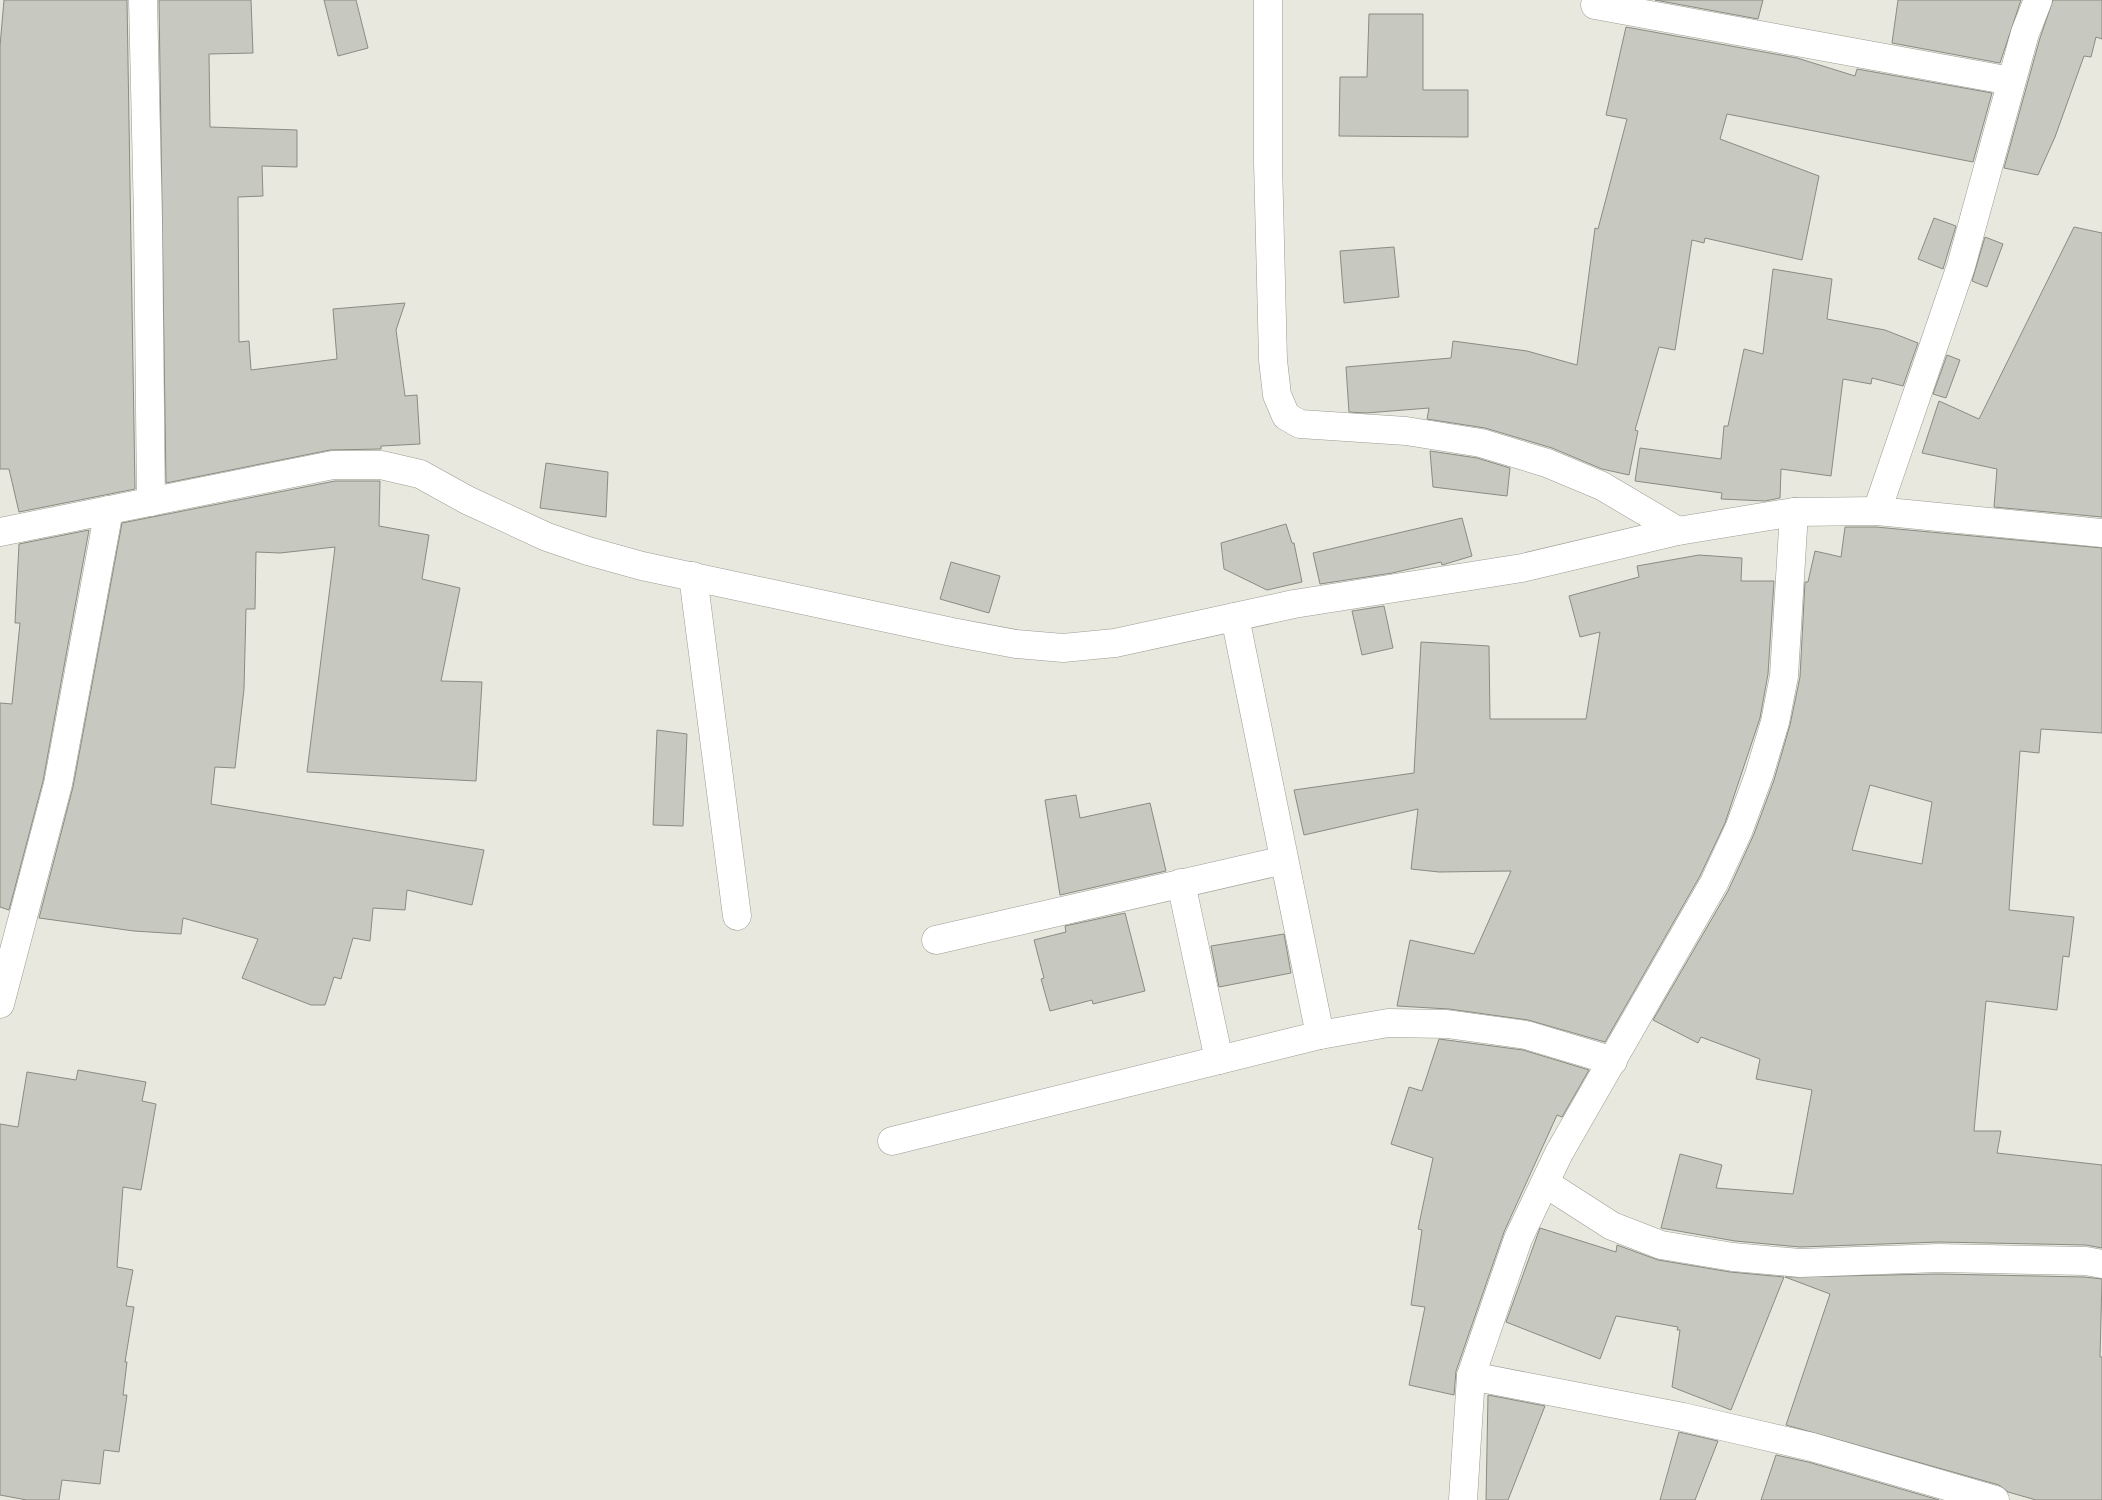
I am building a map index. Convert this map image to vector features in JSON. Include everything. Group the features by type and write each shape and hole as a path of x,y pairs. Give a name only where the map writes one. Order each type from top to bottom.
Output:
{"street":[{"path":"143,0 148,218 151,502"},
{"path":"1268,0 1268,162 1273,360 1277,395 1286,416 1300,424 1406,430 1481,443 1547,463 1602,486 1678,531"},
{"path":"1877,511 1961,266 2011,81 2025,33 2038,0"},
{"path":"1594,5 2011,81"},
{"path":"0,532 333,465 381,465 420,474 476,504 547,536 588,551 642,566 825,606 1016,644 1063,648 1115,643 1294,604 1522,568 1678,531 1794,512 1877,511 2102,533"},
{"path":"0,1004 58,784 109,510"},
{"path":"1463,1500 1471,1376 1518,1239 1559,1153 1714,883 1739,829 1759,775 1775,722 1784,676 1794,512"},
{"path":"693,576 737,916"},
{"path":"1235,617 1320,1035"},
{"path":"936,940 1284,860"},
{"path":"1181,884 1219,1060"},
{"path":"892,1141 1320,1035 1388,1023 1447,1024 1526,1035 1613,1061"},
{"path":"1545,1183 1612,1226 1629,1233 1661,1245 1733,1257 1800,1263 1940,1258 2086,1261 2102,1264"},
{"path":"1471,1376 1683,1417 1793,1443 1995,1500"}],"building":[{"path":"4,0 127,0 135,489 19,512 9,469 0,469 0,46"},
{"path":"159,0 251,0 253,53 209,54 210,127 297,130 297,167 262,166 263,196 238,197 239,342 249,341 251,370 337,359 333,309 405,303 396,330 405,396 417,395 420,444 381,446 381,449 330,450 166,483"},
{"path":"324,0 356,0 368,48 338,56"},
{"path":"1655,0 1763,0 1758,19"},
{"path":"1898,0 2021,0 2000,63 1892,43"},
{"path":"2053,0 2102,0 2102,39 2096,37 2091,57 2084,56 2055,137 2038,175 2004,168 2040,38"},
{"path":"1369,14 1423,14 1423,90 1468,90 1468,137 1339,136 1340,77 1367,77"},
{"path":"1626,27 1797,58 1855,76 1857,69 1992,93 1973,162 1727,114 1720,139 1819,176 1802,260 1705,238 1704,243 1692,240 1675,350 1659,347 1635,430 1638,431 1629,475 1602,469 1552,448 1485,428 1427,419 1429,408 1366,413 1349,412 1346,367 1451,358 1453,341 1527,351 1577,365 1595,228 1598,229 1627,119 1606,115"},
{"path":"1934,218 1956,226 1943,269 1918,259"},
{"path":"2074,227 2102,233 2102,517 1994,507 1997,469 1922,453 1939,401 1979,419"},
{"path":"1985,237 2003,244 1987,287 1972,281"},
{"path":"1394,247 1399,297 1344,303 1340,251"},
{"path":"1773,269 1832,279 1827,319 1885,330 1918,343 1903,386 1872,378 1871,384 1843,379 1831,476 1781,469 1780,498 1765,501 1721,499 1722,493 1635,481 1640,448 1721,459 1724,426 1728,426 1744,349 1763,354"},
{"path":"1947,355 1960,360 1946,398 1933,394"},
{"path":"1430,451 1477,458 1510,468 1507,496 1433,487"},
{"path":"546,463 608,472 606,517 540,508"},
{"path":"335,481 380,481 379,526 429,535 422,579 460,588 441,681 482,682 476,781 307,772 335,547 280,553 256,552 255,609 246,609 244,689 235,768 215,767 211,804 484,850 472,905 407,890 405,910 373,908 370,941 353,938 341,979 334,977 325,1005 311,1005 242,978 258,939 183,918 181,934 134,931 39,918 73,787 122,523"},
{"path":"1462,518 1472,556 1442,565 1441,562 1392,573 1320,584 1313,553"},
{"path":"1286,524 1292,543 1294,543 1302,582 1267,590 1224,569 1221,543"},
{"path":"1845,527 1876,527 2102,548 2102,733 2041,729 2039,753 2020,751 2009,910 2074,917 2069,957 2063,956 2057,1010 1986,1001 1974,1131 2001,1131 1997,1153 2102,1165 2102,1248 2086,1245 1939,1242 1800,1247 1735,1241 1661,1228 1680,1154 1722,1165 1716,1188 1793,1194 1812,1090 1756,1079 1760,1059 1701,1037 1698,1043 1653,1020 1728,891 1754,834 1774,780 1790,725 1800,677 1805,582 1808,582 1815,551 1841,557","holes":["1870,785 1932,802 1922,864 1852,850"]},
{"path":"89,530 43,781 9,910 0,907 0,703 12,704 20,623 15,623 19,544"},
{"path":"1699,555 1742,558 1741,581 1774,581 1768,674 1760,718 1725,823 1700,876 1605,1042 1528,1020 1449,1009 1397,1006 1410,940 1474,954 1511,871 1439,872 1411,869 1418,809 1304,835 1294,790 1414,773 1421,642 1489,646 1490,719 1586,719 1600,632 1580,637 1569,596 1639,577 1637,566"},
{"path":"951,562 1000,576 989,613 940,599"},
{"path":"1384,606 1393,648 1362,655 1352,611"},
{"path":"657,730 687,734 683,826 653,825"},
{"path":"1076,795 1080,818 1150,803 1166,871 1060,895 1045,800"},
{"path":"1125,913 1145,991 1093,1004 1092,1000 1050,1011 1041,979 1044,978 1034,940 1066,932 1065,926"},
{"path":"1284,934 1291,973 1219,987 1211,946"},
{"path":"1439,1039 1523,1050 1589,1070 1562,1117 1557,1115 1504,1232 1456,1371 1454,1395 1409,1385 1425,1307 1411,1305 1422,1230 1418,1229 1433,1158 1391,1144 1409,1087 1422,1091"},
{"path":"78,1070 146,1082 142,1101 156,1104 141,1190 123,1187 117,1267 133,1270 126,1306 134,1307 125,1362 127,1362 123,1395 127,1395 119,1452 104,1450 100,1484 62,1480 59,1500 27,1500 0,1495 0,1124 18,1127 27,1072 76,1080"},
{"path":"1540,1228 1616,1252 1617,1245 1658,1260 1730,1272 1784,1277 1731,1410 1672,1387 1680,1330 1677,1330 1678,1327 1616,1316 1600,1359 1506,1322"},
{"path":"1939,1274 2102,1279 2100,1357 2102,1357 2102,1500 2036,1500 2008,1492 1999,1485 1786,1425 1830,1294 1785,1277"},
{"path":"1488,1395 1545,1406 1508,1500 1486,1500"},
{"path":"1679,1432 1718,1441 1695,1500 1660,1500"},
{"path":"1776,1455 1808,1462 1939,1500 1761,1500"}]}
